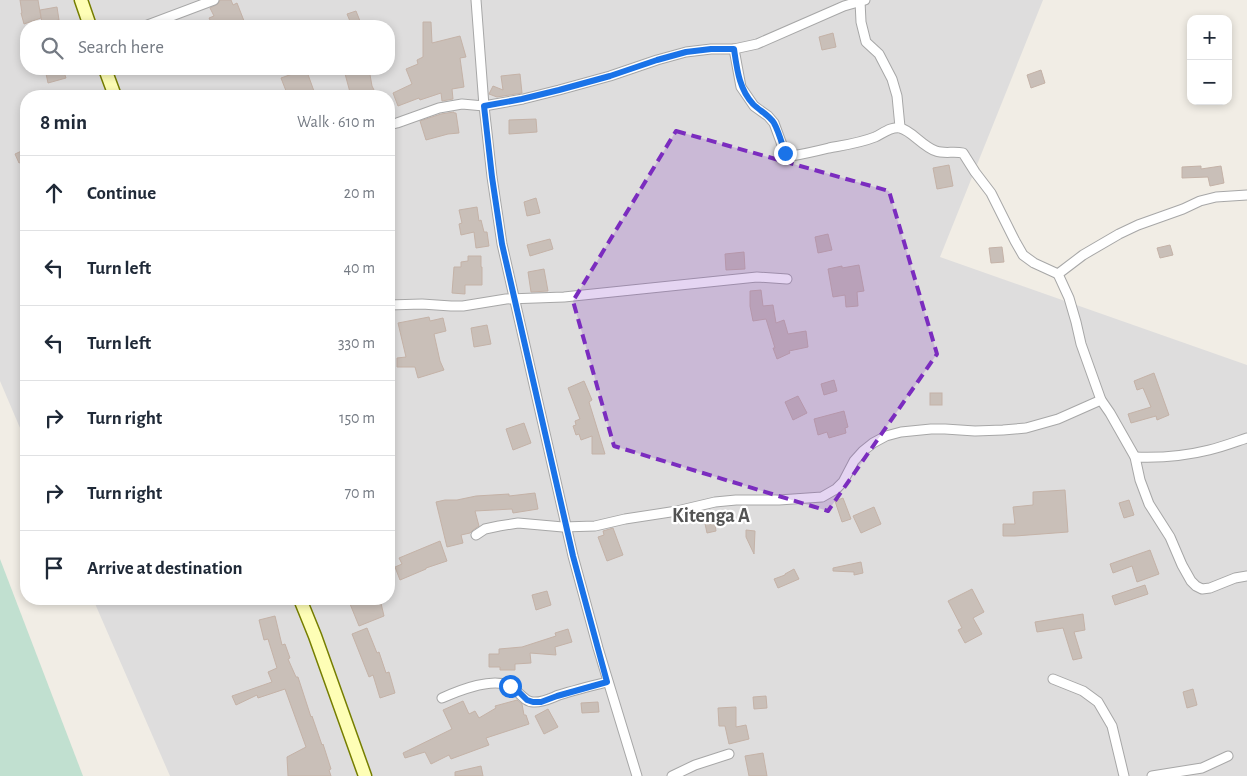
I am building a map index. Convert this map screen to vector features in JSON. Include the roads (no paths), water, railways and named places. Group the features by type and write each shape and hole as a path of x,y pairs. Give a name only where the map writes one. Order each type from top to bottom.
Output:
{"main road":[{"path":"81,0 88,20"},
{"path":"107,75 113,90"},
{"path":"302,605 365,776"}],"street":[{"path":"161,20 214,0"},
{"path":"476,0 484,106 502,244 575,566 607,682 636,776"},
{"path":"395,124 439,108 462,104 484,106 559,90 686,52 734,49 757,44 844,6 862,1 861,22 866,42 879,54 892,79 897,96 900,127"},
{"path":"734,49 741,86 754,106 774,123 785,153 791,156 850,144 900,127 928,148 936,151 963,153 991,193 1015,242 1024,255 1034,263 1058,274 1069,298 1081,344 1101,400 1135,457 1140,480 1150,504 1170,537 1191,581 1202,589 1247,576"},
{"path":"1058,274 1083,255 1138,225 1200,201 1216,197 1247,195"},
{"path":"395,305 451,306 510,299 564,297 757,277 787,279"},
{"path":"476,535 499,526 518,523 566,527 594,526 715,502 822,497 836,489 843,482 854,461 863,451 886,436 901,432 945,428 975,431 1026,428 1058,419 1101,400"},
{"path":"1135,457 1156,458 1210,450 1247,438"},
{"path":"1053,678 1083,691 1098,702 1112,726 1124,776"},
{"path":"442,698 460,690 484,684 500,683 510,686 527,700 541,702 607,682"},
{"path":"672,776 695,765 729,754"},
{"path":"1152,776 1202,768 1228,756"}],"district":[{"name":"Kitenga A","path":"711,515"}]}
